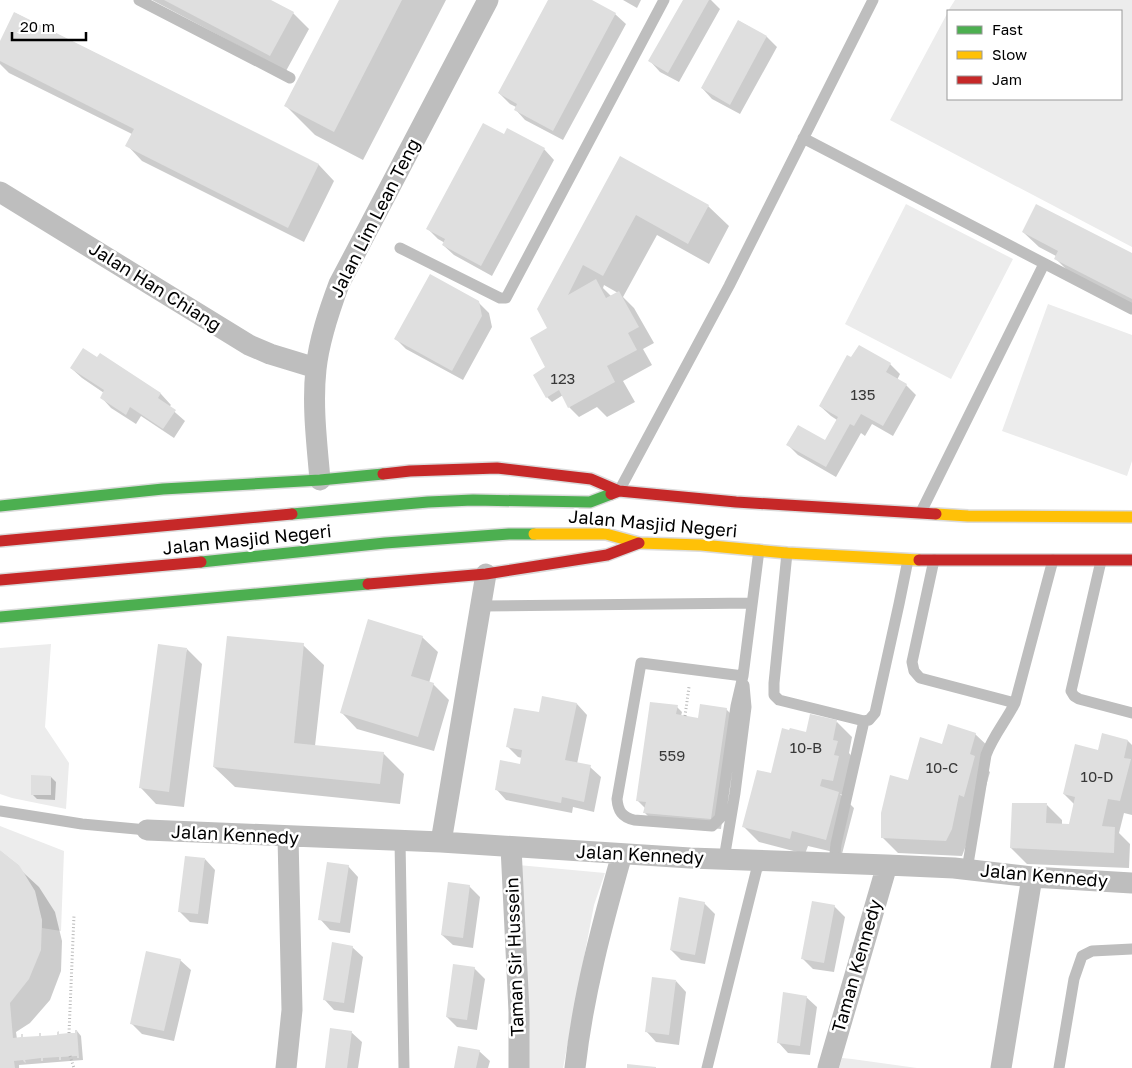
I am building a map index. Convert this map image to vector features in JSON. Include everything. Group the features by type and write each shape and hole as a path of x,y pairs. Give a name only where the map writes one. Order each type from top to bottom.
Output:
{"highway":[{"path":"0,506 163,489 320,480 410,471 497,468 591,479 619,491"},
{"name":"Jalan Masjid Negeri","path":"0,541 146,526 464,500 590,502 619,491 736,502 968,516 1132,517"},
{"name":"Jalan Masjid Negeri","path":"0,580 143,568 378,544 509,534 606,534 639,543 701,545 787,553 908,560 1132,560"},
{"path":"0,617 486,574 607,555 639,543"}],"street":[{"name":"Jalan Lim Lean Teng","path":"320,480 316,434 316,368 327,319 339,284 488,0"},
{"name":"Jalan Han Chiang","path":"0,192 249,345 270,354 316,368"},
{"path":"441,842 486,574"},
{"name":"Jalan Kennedy","path":"147,830 441,842 724,859 887,864 1132,884"},
{"path":"286,1068 291,1019 292,982 288,837"},
{"name":"Taman Sir Hussein","path":"511,847 519,1012 519,1068"},
{"path":"575,1068 578,1042 596,949 622,854"},
{"name":"Taman Kennedy","path":"828,1068 887,864"},
{"path":"1001,1068 1032,877"}],"lane":[{"path":"138,0 290,78"},
{"path":"400,248 500,298 506,298 664,0"},
{"path":"619,491 729,286 873,0"},
{"path":"803,138 1132,310"},
{"path":"921,512 1044,264"},
{"path":"742,676 640,662 617,799 621,814 627,819 634,820 712,826 720,818 742,676 758,550"},
{"path":"787,553 774,695 779,700 864,721 869,720 875,713 908,560"},
{"path":"1102,559 1071,691 1079,699 1132,713"},
{"path":"934,560 912,662 914,671 920,678 1015,703"},
{"path":"967,870 986,755 990,744 1008,718 1015,703 1053,560"},
{"path":"482,606 752,603"},
{"path":"724,859 746,707 742,676"},
{"path":"834,863 838,834 864,721"},
{"path":"0,811 82,824 147,830"},
{"path":"400,841 404,1068"},
{"path":"708,1068 759,860"},
{"path":"1058,1068 1074,979 1082,956 1092,951 1132,949"}],"path":[{"path":"685,716 692,669"},
{"path":"70,1034 74,915"},
{"path":"70,1056 74,1068"}],"shaded area":[{"path":"955,0 1132,0 1132,247 890,120 947,14 947,100 1122,100 1122,10 949,10"},
{"path":"906,204 1013,259 951,379 845,324"},
{"path":"1048,304 1132,335 1132,461 1127,476 1002,431"},
{"path":"51,644 45,727 69,763 66,809 0,794 0,648"},
{"path":"0,826 64,851 61,931 42,928 42,920 19,865 0,850"},
{"path":"518,865 605,873 594,905 563,1068 528,1068"},
{"path":"842,1058 852,1059 917,1068 839,1068"}],"building":[{"path":"164,0 271,0 294,12 270,56"},
{"path":"339,0 402,0 334,132 284,106"},
{"path":"548,0 592,0 616,13 553,131 514,110 517,104 498,93"},
{"path":"683,0 709,0 668,73 648,61"},
{"path":"14,12 319,164 288,228 125,146 134,129 0,61 0,41"},
{"path":"738,20 767,36 730,105 701,88"},
{"path":"483,123 504,134 507,128 545,148 481,266 442,245 445,239 426,229"},
{"path":"620,156 709,205 688,244 636,215 603,276 583,265 568,295 596,279 606,298 619,291 639,327 628,333 637,350 607,366 615,382 568,408 559,390 546,398 533,375 545,367 530,338 547,328 537,309"},
{"path":"1036,204 1132,253 1132,299 1054,259 1058,251 1022,232"},
{"path":"430,274 479,301 482,316 452,371 394,339"},
{"path":"859,345 891,363 886,372 907,384 883,426 861,414 854,426 850,424 826,467 786,445 798,425 825,440 838,417 819,406 847,355 851,357"},
{"path":"83,348 97,357 100,353 161,393 158,398 176,410 163,429 130,407 126,415 100,398 104,390 70,368"},
{"path":"368,619 423,636 411,676 434,683 418,737 340,713"},
{"path":"227,636 304,643 294,743 384,752 380,784 213,767"},
{"path":"158,644 187,648 169,792 139,788"},
{"path":"542,696 577,703 565,760 591,765 584,802 562,797 561,803 495,790 500,760 520,764 522,750 506,747 514,708 539,712"},
{"path":"650,702 678,705 676,714 698,718 700,704 727,708 711,819 643,813 646,802 636,801"},
{"path":"810,714 837,720 833,740 838,741 834,755 839,756 833,781 822,779 820,786 839,792 826,840 792,831 790,839 742,827 757,770 771,773 782,728 806,732"},
{"path":"948,724 976,733 970,754 975,756 964,797 959,795 952,829 946,841 881,838 881,813 890,775 908,780 920,737 942,744"},
{"path":"1102,733 1128,740 1124,758 1131,759 1120,801 1108,799 1102,826 1115,827 1114,853 1010,848 1012,803 1047,803 1046,823 1069,824 1075,797 1063,794 1075,744 1098,750"},
{"path":"31,775 51,776 51,795 31,795"},
{"path":"0,850 19,865 35,891 42,920 41,950 29,979 10,1003 13,1038 21,1037 21,1034 23,1034 23,1037 39,1036 39,1033 41,1033 41,1036 57,1035 59,1031 59,1034 75,1033 75,1030 77,1030 79,1058 77,1056 61,1057 61,1060 59,1060 59,1057 43,1058 43,1061 41,1061 41,1058 25,1060 26,1063 23,1060 14,1061 15,1068 0,1068"},
{"path":"185,856 205,858 198,914 178,912"},
{"path":"327,862 349,865 340,923 318,920"},
{"path":"448,882 470,885 463,938 441,935"},
{"path":"679,897 705,902 695,955 670,950"},
{"path":"812,901 835,905 824,963 801,959"},
{"path":"332,942 353,946 344,1003 323,1000"},
{"path":"146,951 181,959 164,1031 130,1024"},
{"path":"453,964 475,967 467,1020 446,1017"},
{"path":"652,977 676,980 669,1035 645,1032"},
{"path":"783,992 807,996 800,1046 777,1043"},
{"path":"330,1028 352,1031 347,1068 325,1068"},
{"path":"458,1046 480,1050 476,1068 454,1068"},
{"path":"627,1064 656,1067 656,1068 627,1068"}],"traffic: fast":[{"path":"0,506 163,489 320,480 383,474"},
{"path":"292,514 473,500 590,502 611,494"},
{"path":"201,562 385,543 509,534 534,534"},
{"path":"0,617 368,584"}],"traffic: slow":[{"path":"936,514 968,516 1132,517"},
{"path":"534,534 606,534 639,543 701,545 787,553 919,560"}],"traffic: jam":[{"path":"383,474 410,471 497,468 591,479 619,491"},
{"path":"611,494 619,491 736,502 936,514"},
{"path":"0,541 292,514"},
{"path":"368,584 486,574 607,555 639,543"},
{"path":"919,560 1132,560"},
{"path":"0,580 201,562"}]}
